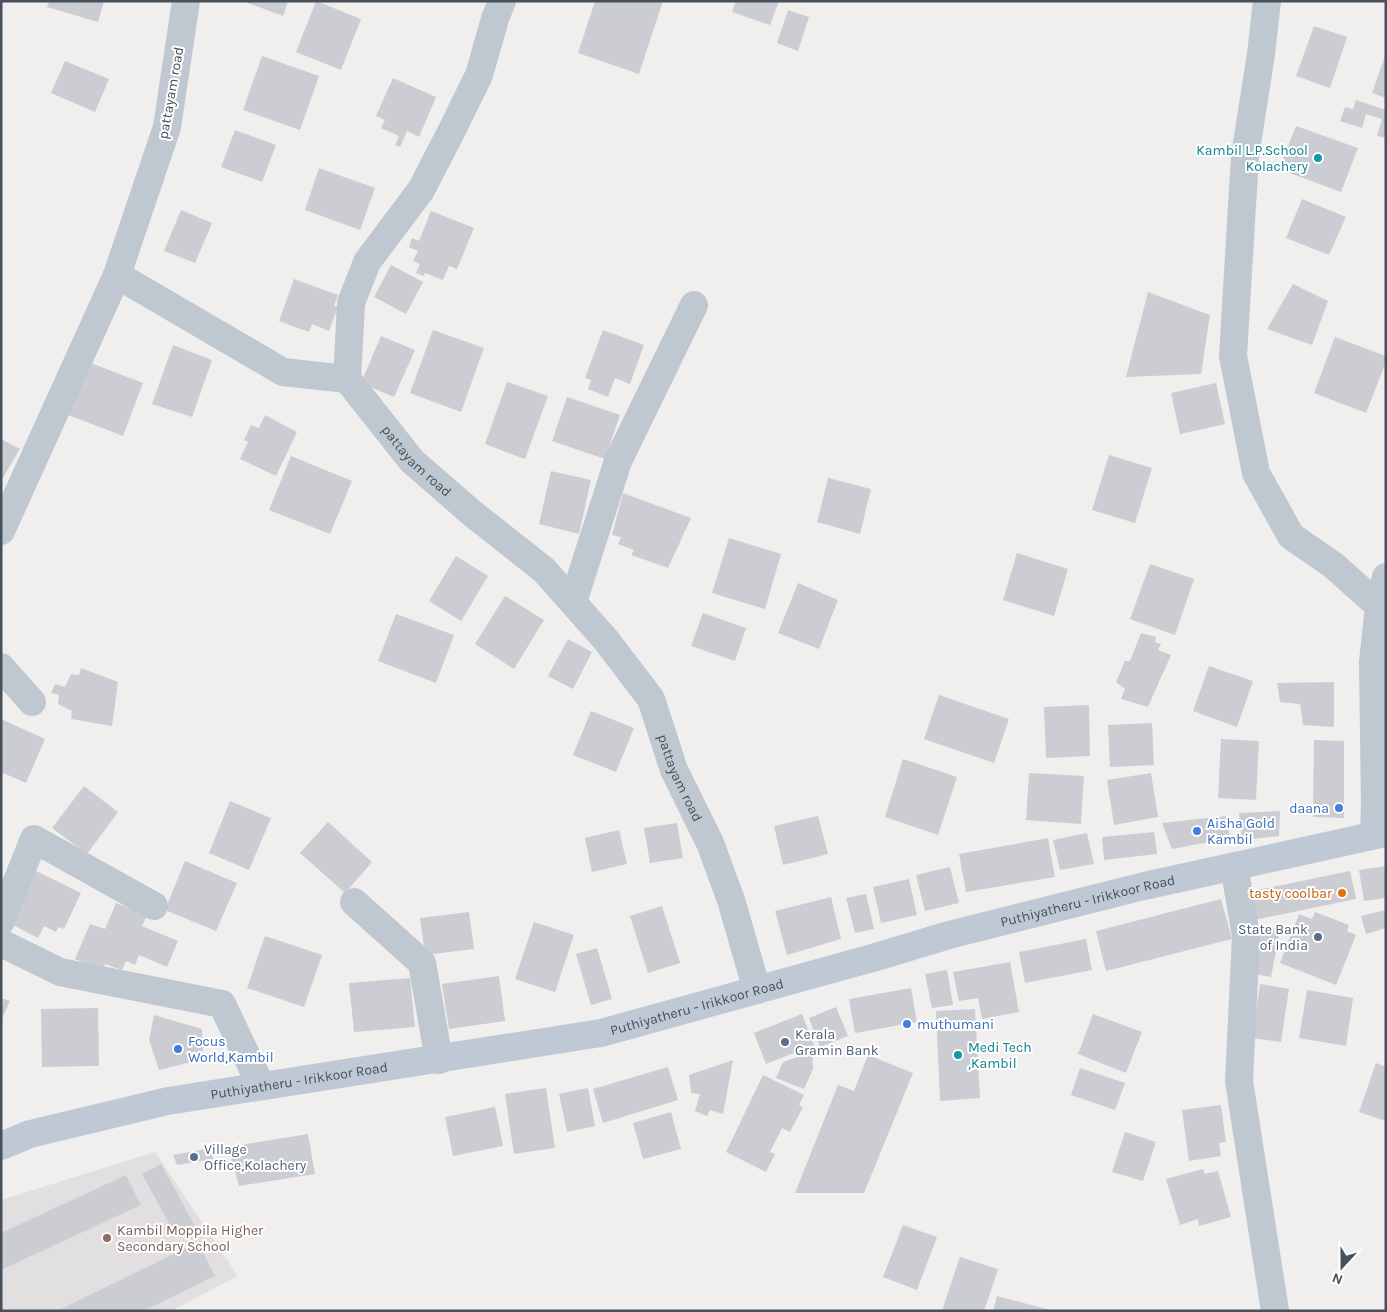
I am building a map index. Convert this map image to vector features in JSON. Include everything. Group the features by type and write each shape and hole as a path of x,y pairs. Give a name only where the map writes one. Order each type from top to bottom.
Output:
{"main road":[{"name":"Puthiyatheru - Irikkoor Road","path":"1,1146 30,1134 168,1101 601,1034 876,958 949,935 1144,886 1380,834"}],"street":[{"name":"pattayam road","path":"1,532 117,276 167,127 186,1"},
{"path":"117,276 283,372 347,379 351,303 367,262 421,190 479,75 502,1"},
{"path":"1267,1 1246,156 1233,356 1256,473 1291,536 1334,565 1379,606"},
{"path":"573,602 618,461 694,305"},
{"name":"pattayam road","path":"347,379 412,461 473,514 544,570 606,640 651,699 674,770 710,843 725,884 757,990"},
{"path":"1380,834 1375,805 1374,662 1379,606 1386,577"},
{"path":"1,667 32,702"},
{"path":"1,922 34,839 154,906"},
{"path":"1234,866 1246,936 1239,1081 1275,1311"},
{"path":"354,902 422,963 439,1060"},
{"path":"1,944 60,972 222,1004 261,1086"}],"shaded area":[{"name":"Kambil Moppila Higher Secondary School","path":"155,1152 238,1276 171,1311 1,1311 1,1200"}],"building":[{"path":"49,1 104,1 98,22 47,7"},
{"path":"243,1 288,1 283,16"},
{"path":"316,1 361,19 341,70 296,52"},
{"path":"595,1 663,1 639,74 578,53"},
{"path":"736,1 779,1 770,25 732,12"},
{"path":"788,10 809,17 798,51 777,43"},
{"path":"1314,26 1347,37 1330,88 1296,76"},
{"path":"1386,53 1386,98 1372,93"},
{"path":"262,56 319,76 300,130 243,110"},
{"path":"65,61 109,79 95,112 51,93"},
{"path":"393,78 436,97 419,137 407,131 400,147 395,145 399,136 381,128 385,120 376,116"},
{"path":"1356,100 1386,110 1386,138 1377,136 1382,119 1366,114 1362,128 1340,121 1345,107 1353,109"},
{"name":"Kambil L.P.School Kolachery","path":"1296,126 1358,148 1341,192 1279,169"},
{"path":"235,130 276,145 262,182 221,167"},
{"path":"319,168 375,188 360,230 305,210"},
{"path":"1302,199 1346,217 1329,255 1286,238"},
{"path":"181,210 212,223 195,263 164,251"},
{"path":"431,211 474,228 457,269 449,266 443,280 425,273 424,276 416,273 420,264 413,261 418,251 409,247 412,238 419,241"},
{"path":"391,265 423,282 406,314 374,297"},
{"path":"294,279 338,295 334,306 338,307 329,331 312,324 309,332 279,321"},
{"path":"1293,284 1328,301 1312,345 1267,329"},
{"path":"1148,292 1210,315 1201,374 1126,377"},
{"path":"433,330 484,348 461,412 410,393"},
{"path":"603,330 644,345 630,384 615,378 608,397 588,389 591,380 585,378"},
{"path":"381,336 415,350 394,397 361,383"},
{"path":"1335,337 1386,356 1386,362 1366,413 1314,393"},
{"path":"173,345 212,360 192,417 152,404"},
{"path":"83,360 143,383 123,436 63,413"},
{"path":"507,382 548,396 525,459 485,444"},
{"path":"1216,383 1225,424 1180,434 1171,393"},
{"path":"567,397 620,415 605,459 552,441"},
{"path":"265,415 297,432 276,476 240,459 248,442 244,440 251,425 259,428"},
{"path":"1,439 20,449 1,481"},
{"path":"1109,455 1152,468 1135,523 1092,510"},
{"path":"291,456 352,481 330,534 269,510"},
{"path":"551,471 591,480 579,534 539,524"},
{"path":"828,478 871,489 860,534 817,522"},
{"path":"623,493 691,518 668,568 631,555 634,550 618,544 621,537 612,535"},
{"path":"729,538 781,554 765,609 712,593"},
{"path":"1017,553 1068,569 1054,616 1003,600"},
{"path":"456,556 488,576 461,621 429,601"},
{"path":"1150,564 1194,579 1175,635 1130,619"},
{"path":"798,583 838,600 819,649 778,633"},
{"path":"505,596 544,620 514,669 475,644"},
{"path":"703,613 746,628 735,661 691,646"},
{"path":"396,614 454,635 436,683 378,661"},
{"path":"1141,633 1156,637 1155,642 1161,644 1158,650 1171,655 1148,707 1121,699 1125,689 1116,682 1125,661 1130,661"},
{"path":"568,639 592,652 573,689 548,676"},
{"path":"1209,666 1253,681 1237,727 1193,711"},
{"path":"81,668 118,682 112,726 71,719 72,711 58,704 59,695 51,693 55,684 65,687 71,674 79,675"},
{"path":"1334,682 1334,727 1303,725 1300,704 1280,702 1277,683"},
{"path":"939,695 1009,719 994,763 924,739"},
{"path":"1089,705 1090,756 1046,758 1044,707"},
{"path":"591,711 634,728 616,772 573,755"},
{"path":"1,719 45,739 26,783 1,772"},
{"path":"1152,723 1154,765 1110,767 1108,725"},
{"path":"1221,739 1259,741 1256,800 1218,798"},
{"path":"1314,740 1344,741 1344,818 1313,817"},
{"path":"903,759 957,777 938,835 885,817"},
{"path":"1029,773 1084,776 1081,824 1026,820"},
{"path":"1151,773 1158,817 1114,825 1107,780"},
{"path":"84,786 118,812 87,854 52,828"},
{"path":"230,801 271,818 249,870 209,853"},
{"path":"1280,811 1279,836 1242,840 1239,813"},
{"path":"818,816 828,854 783,865 774,826"},
{"name":"Aisha Gold Kambil","path":"1226,816 1230,838 1172,849 1162,823"},
{"path":"328,822 372,862 345,893 300,853"},
{"path":"677,823 683,858 650,863 644,828"},
{"path":"619,830 627,864 592,872 585,838"},
{"path":"1154,832 1157,854 1104,860 1102,837"},
{"path":"1087,833 1094,864 1060,870 1053,840"},
{"path":"1048,838 1055,877 966,892 959,854"},
{"path":"185,861 237,883 216,931 165,910"},
{"path":"1386,866 1386,898 1364,901 1359,870"},
{"path":"950,867 959,903 925,911 916,875"},
{"path":"32,869 81,893 64,929 58,927 56,932 44,926 38,938 7,922"},
{"path":"1350,871 1356,899 1254,920 1248,892"},
{"path":"909,879 917,915 881,923 873,887"},
{"path":"866,894 874,929 855,933 846,898"},
{"path":"831,897 841,939 787,955 775,911"},
{"path":"1221,899 1232,939 1106,971 1096,931"},
{"path":"116,903 147,915 142,926 178,941 167,967 139,955 135,965 126,961 122,970 105,964 103,971 75,959 90,924 105,929"},
{"path":"662,906 680,963 648,973 630,916"},
{"path":"1386,910 1386,928 1366,934 1361,916"},
{"path":"469,912 474,949 425,955 420,918"},
{"path":"1315,912 1349,925 1347,931 1356,935 1336,985 1280,963 1299,914 1312,919"},
{"path":"534,922 574,935 555,992 515,979"},
{"path":"1259,925 1280,930 1271,977 1250,973"},
{"path":"265,936 322,955 304,1007 247,988"},
{"path":"1086,939 1092,970 1025,983 1019,952"},
{"path":"597,948 612,999 591,1005 576,954"},
{"path":"1010,962 1019,1012 982,1019 978,998 959,1001 953,972"},
{"path":"947,970 953,1005 932,1008 925,974"},
{"path":"499,976 505,1021 449,1029 442,984"},
{"path":"410,978 415,1027 354,1032 349,983"},
{"path":"1260,984 1289,989 1281,1042 1252,1038"},
{"path":"911,988 917,1022 855,1033 849,999"},
{"path":"1307,990 1353,998 1346,1046 1299,1038"},
{"path":"1,998 10,1001 1,1021"},
{"path":"836,1007 848,1036 820,1047 809,1018"},
{"path":"98,1008 99,1066 42,1067 41,1009"},
{"name":"Medi Tech ,Kambil","path":"975,1009 980,1098 940,1101 936,1011"},
{"name":"Kerala Gramin Bank","path":"802,1014 814,1045 766,1064 754,1033"},
{"path":"1093,1014 1142,1032 1126,1073 1078,1054"},
{"name":"Focus World,Kambil","path":"154,1015 202,1029 203,1059 159,1070 149,1040"},
{"path":"812,1052 813,1069 804,1089 776,1078 783,1062"},
{"path":"868,1055 913,1073 864,1193 795,1193 838,1085 854,1091"},
{"path":"733,1060 723,1114 710,1110 707,1116 695,1111 700,1094 691,1093 689,1075"},
{"path":"1376,1063 1386,1067 1386,1121 1359,1112"},
{"path":"668,1067 678,1100 603,1123 593,1089"},
{"path":"1080,1068 1125,1083 1115,1110 1071,1095"},
{"path":"763,1075 804,1095 799,1105 803,1107 790,1132 782,1128 770,1152 775,1154 766,1172 726,1152"},
{"path":"546,1088 555,1148 514,1154 505,1094"},
{"path":"588,1088 595,1126 567,1132 559,1094"},
{"path":"1221,1105 1226,1142 1219,1143 1221,1156 1189,1161 1182,1110"},
{"path":"495,1107 503,1146 453,1156 445,1117"},
{"path":"671,1112 681,1149 643,1159 633,1123"},
{"path":"1125,1132 1156,1142 1143,1181 1112,1172"},
{"path":"308,1134 315,1174 239,1186 228,1147"},
{"name":"Village Office,Kolachery","path":"211,1148 213,1159 177,1165 173,1155"},
{"path":"161,1164 195,1226 176,1236 142,1174"},
{"path":"1203,1169 1205,1174 1218,1171 1231,1217 1199,1226 1198,1219 1180,1225 1166,1179"},
{"path":"126,1175 141,1205 1,1270 1,1233"},
{"path":"903,1225 937,1237 917,1290 883,1277"},
{"path":"198,1242 215,1276 143,1311 57,1311"},
{"path":"960,1257 998,1269 984,1311 942,1311"},
{"path":"997,1296 1050,1310 1050,1311 993,1311"}],"place":[{"name":"Kambil L.P.School Kolachery","path":"1318,158"},
{"name":"daana","path":"1339,808"},
{"name":"Aisha Gold Kambil","path":"1197,831"},
{"name":"tasty coolbar","path":"1342,893"},
{"name":"State Bank of India","path":"1318,937"},
{"name":"muthumani","path":"907,1024"},
{"name":"Kerala Gramin Bank","path":"785,1042"},
{"name":"Focus World,Kambil","path":"178,1049"},
{"name":"Medi Tech ,Kambil","path":"958,1055"},
{"name":"Village Office,Kolachery","path":"194,1157"},
{"name":"Kambil Moppila Higher Secondary School","path":"107,1238"}]}
